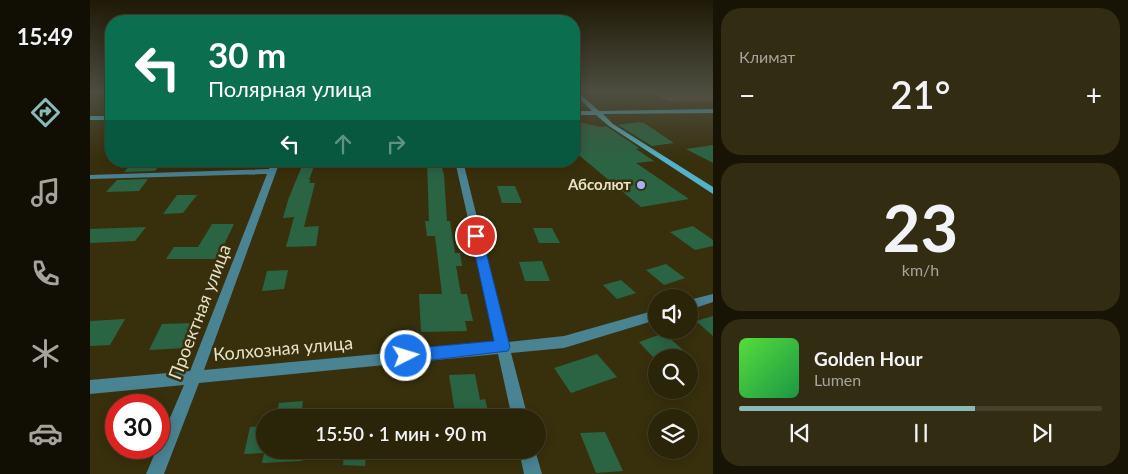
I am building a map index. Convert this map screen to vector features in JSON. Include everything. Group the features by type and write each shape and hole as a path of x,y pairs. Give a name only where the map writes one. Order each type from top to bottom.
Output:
{"main road":[{"path":"599,115 713,191"},
{"path":"90,118 105,118"}],"street":[{"path":"90,177 256,167"},
{"name":"Проектная улица","path":"156,474 195,376 273,167"},
{"path":"460,167 518,409"},
{"path":"698,302 713,298"},
{"name":"Колхозная улица","path":"90,387 564,342 648,317"},
{"path":"529,459 533,474"}],"building":[{"path":"580,122 601,127 606,126 639,148 636,149 654,161 636,163 689,199 641,207 580,156"},
{"path":"644,123 674,143 652,146 618,125"},
{"path":"713,145 713,163 686,149"},
{"path":"129,167 158,167 155,171 124,172"},
{"path":"302,167 314,167 309,183 315,183 304,227 319,226 316,246 286,247 294,217 283,218"},
{"path":"427,167 442,167 447,221 450,221 455,253 460,253 462,266 456,266 461,294 467,294 473,321 465,321 467,331 421,332 419,294 442,294 435,236 427,236 425,221 429,221"},
{"path":"148,179 139,191 106,192 117,180"},
{"path":"497,186 515,186 522,203 502,203"},
{"path":"177,195 197,195 183,213 163,214"},
{"path":"212,224 234,224 217,259 166,259 174,247 198,247"},
{"path":"693,226 713,240 713,246 695,250 670,232"},
{"path":"146,227 135,241 90,243 90,229"},
{"path":"533,228 552,228 560,243 539,243"},
{"path":"542,261 550,281 525,281 519,262"},
{"path":"666,264 685,278 664,285 646,270"},
{"path":"288,270 284,289 262,291 267,271"},
{"path":"621,280 636,293 617,299 603,285"},
{"path":"713,316 713,336 698,323 698,320"},
{"path":"125,319 110,345 90,346 90,321"},
{"path":"196,323 185,348 149,350 162,324"},
{"path":"648,339 671,339 682,349 648,349 648,352 639,342"},
{"path":"597,354 617,377 571,393 554,368"},
{"path":"475,374 480,400 485,399 488,409 454,409 449,375"},
{"path":"303,401 302,409 278,409 279,403"},
{"path":"250,427 256,427 256,453 244,454"},
{"path":"605,432 623,471 596,473 580,433"},
{"path":"263,459 302,459 302,461 262,463"},
{"path":"343,459 366,459 365,466 343,465"}],"place":[{"name":"Абсолют","path":"641,185"}],"route":[{"path":"406,356 503,347 476,236"}]}
